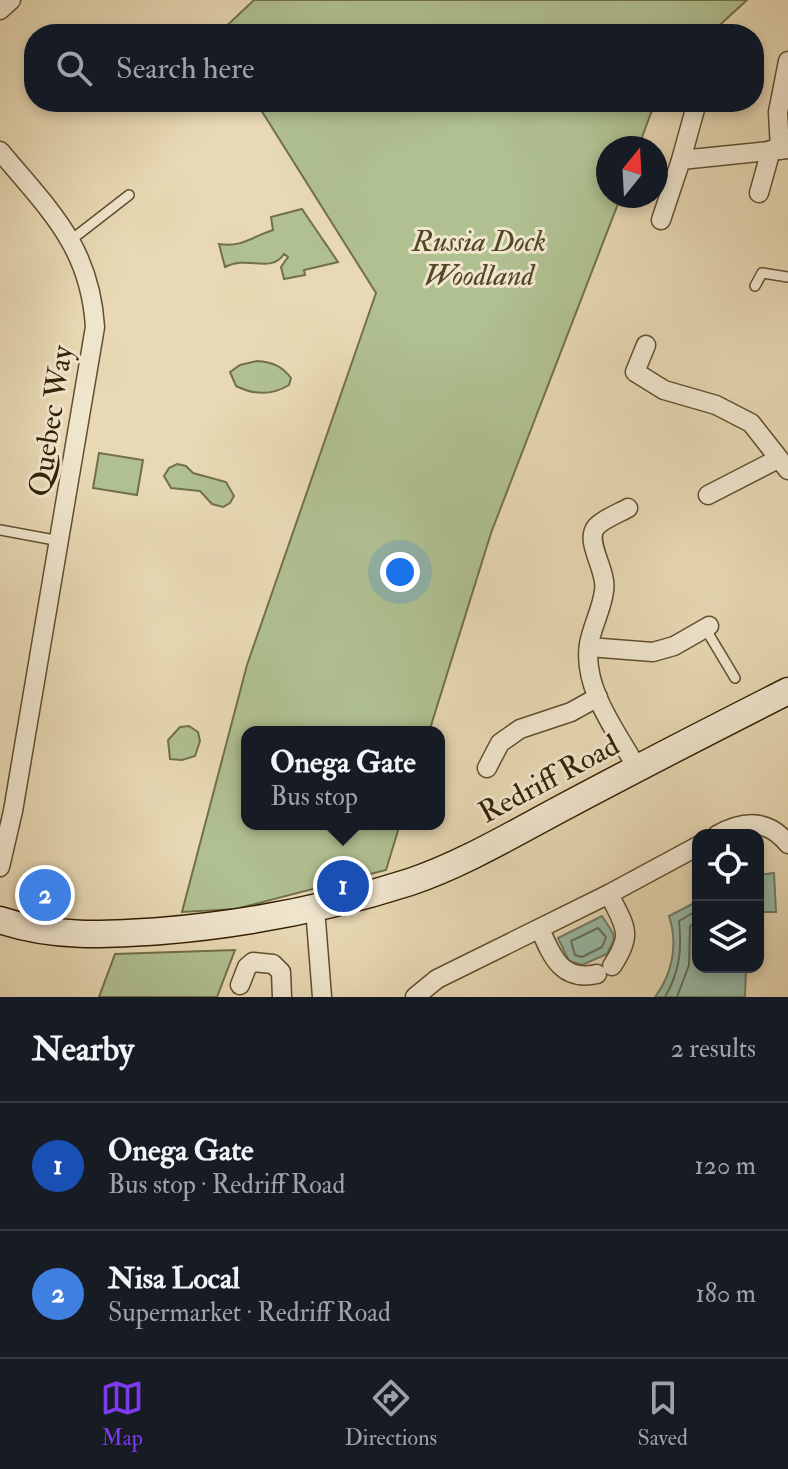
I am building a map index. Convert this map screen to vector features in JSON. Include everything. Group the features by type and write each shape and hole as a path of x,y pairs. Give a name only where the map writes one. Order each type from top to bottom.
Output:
{"main road":[{"name":"Redriff Road","path":"0,920 29,930 60,934 213,927 315,908 411,881 788,691"}],"street":[{"path":"0,10 11,0"},
{"path":"759,193 780,150 778,112 788,61"},
{"path":"661,220 694,112"},
{"path":"681,160 780,150"},
{"name":"Quebec Way","path":"0,151 71,240 87,276 95,327 60,541 8,809 0,867"},
{"path":"646,345 635,372 664,390 716,405 744,418 764,437 783,464 708,495"},
{"path":"628,508 597,526 592,537 604,572 604,591 589,647 589,671 598,697 637,768"},
{"path":"589,647 653,652 674,646 707,627"},
{"path":"487,768 500,743 520,729 571,712 598,697"},
{"path":"728,829 753,823 768,826 788,844"},
{"path":"415,997 437,979 692,849"},
{"path":"540,929 549,951 563,970 582,977 604,970 623,950 626,930 609,894"},
{"path":"315,908 322,997"},
{"path":"240,985 247,967 261,960 273,964 281,972 282,997"}],"lane":[{"path":"71,240 129,195"},
{"path":"755,286 762,273 788,277"},
{"path":"0,530 60,541"},
{"path":"707,627 735,678"}],"green space":[{"path":"254,0 747,0 721,24 229,24"},
{"name":"Russia Dock Woodland","path":"262,112 651,112 642,136 596,136 596,208 616,208 491,533 431,726 241,726 241,830 398,830 386,870 236,909 182,912 247,665 376,293"},
{"path":"302,209 338,262 304,270 305,275 284,279 281,267 288,257 284,254 273,263 242,263 225,267 219,244 241,243 273,230 271,217"},
{"path":"257,361 284,370 291,378 289,385 262,393 236,386 230,372 240,365"},
{"path":"99,453 143,460 137,495 93,488"},
{"path":"177,464 186,466 193,473 226,482 234,496 230,503 223,507 212,504 200,491 171,488 164,476 169,468"},
{"path":"189,726 198,732 200,741 195,756 182,760 170,759 168,740 180,727"},
{"path":"235,950 217,997 99,997 115,954"}],"water":[{"path":"774,873 776,912 764,912 764,874"},
{"path":"692,904 692,973 746,973 745,997 655,997 666,978 672,958 673,937 669,916"},
{"path":"602,916 614,940 607,954 582,965 569,961 558,938"}],"place":[{"name":"Onega Gate","path":"343,886"},
{"name":"Nisa Local","path":"45,895"}]}
